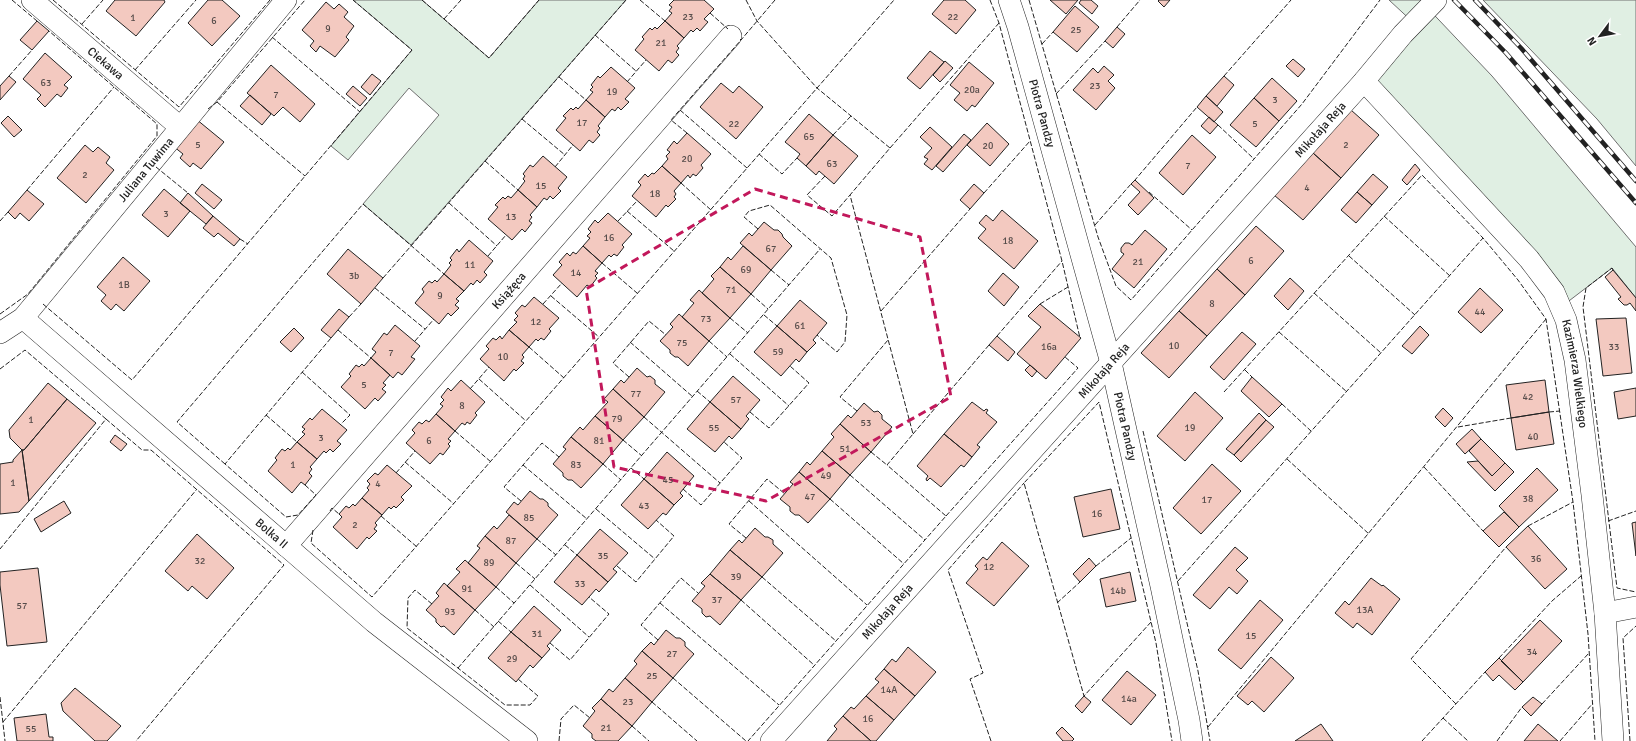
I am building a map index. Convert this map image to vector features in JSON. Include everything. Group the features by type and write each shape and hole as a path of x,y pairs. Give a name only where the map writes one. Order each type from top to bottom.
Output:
{"street":[{"name":"Ciekawa","path":"32,0 180,127"},
{"name":"Juliana Tuwima","path":"0,333 23,318 286,0"},
{"name":"Piotra Pandzy","path":"1009,0 1018,27 1110,363 1161,586 1192,741"},
{"name":"Mikołaja Reja","path":"771,741 1364,81 1403,34 1436,0"},
{"name":"Książęca","path":"286,546 731,36"},
{"name":"Kazimierza Wielkiego","path":"1364,81 1502,228 1554,292 1566,320 1575,360 1605,613 1613,741"},
{"name":"Bolka II","path":"23,318 374,622 527,741"},
{"path":"1605,613 1636,607"}],"highlighted area":[{"path":"755,189 920,237 951,397 766,501 614,467 586,289"}],"green space":[{"path":"353,0 422,0 489,58 539,0 626,0 411,245 363,204 439,115 409,88 348,160 331,146 412,50"},
{"path":"1389,0 1420,0 1492,76 1636,247 1636,298 1612,268 1561,307 1364,81 1416,25"},
{"path":"1483,0 1636,0 1636,166 1597,119"}],"building":[{"path":"115,0 164,0 165,2 136,36 106,11"},
{"path":"208,0 222,0 240,16 212,46 188,23"},
{"path":"674,0 704,0 714,9 704,19 708,22 700,31 697,28 693,32 691,30 684,38 665,21 672,13 669,11 672,7 669,5"},
{"path":"944,0 965,0 976,10 956,34 932,14"},
{"path":"1050,0 1078,0 1066,14"},
{"path":"1081,0 1091,0 1098,6 1092,14 1079,3"},
{"path":"1170,0 1164,7 1158,1"},
{"path":"326,2 334,9 339,4 348,12 344,17 354,26 346,37 349,40 335,57 320,46 316,52 310,46 314,41 302,30"},
{"path":"1075,6 1099,27 1077,52 1053,32"},
{"path":"37,21 49,31 32,50 20,40"},
{"path":"665,21 684,38 677,46 679,48 676,52 679,55 672,63 668,60 659,71 635,50 644,39 642,37 650,28 652,30 655,27 657,29"},
{"path":"1117,27 1125,34 1113,48 1105,41"},
{"path":"930,51 944,62 920,89 907,78"},
{"path":"45,53 72,77 64,85 68,88 61,97 57,94 45,107 37,99 41,95 23,79"},
{"path":"1293,59 1305,69 1298,77 1286,66"},
{"path":"945,61 953,68 940,82 933,75"},
{"path":"969,62 994,83 975,107 972,105 967,111 954,100 960,93 950,85"},
{"path":"271,65 315,104 300,122 283,107 274,116 247,93"},
{"path":"1104,66 1114,75 1108,81 1115,88 1096,110 1073,90 1093,68 1098,73"},
{"path":"611,67 635,88 625,99 629,102 621,110 618,107 615,111 612,109 605,117 586,100 593,92 590,90 593,87 591,85 598,76 600,78"},
{"path":"372,74 381,81 370,95 361,87"},
{"path":"9,76 16,82 0,100 0,86"},
{"path":"1224,76 1234,85 1217,106 1206,96"},
{"path":"1272,78 1297,101 1279,121 1254,98"},
{"path":"721,83 733,93 739,86 763,107 736,139 700,107"},
{"path":"353,86 367,98 360,106 346,94"},
{"path":"250,95 271,114 262,125 240,106"},
{"path":"1206,96 1223,112 1214,122 1197,107"},
{"path":"1254,98 1279,121 1256,147 1230,125"},
{"path":"586,100 605,117 598,126 600,128 597,132 600,135 593,143 589,140 580,151 556,130 566,118 563,116 571,108 573,110 576,107 578,109"},
{"path":"1351,110 1379,135 1341,178 1313,153"},
{"path":"809,114 833,135 806,166 797,158 800,154 785,142"},
{"path":"8,116 22,130 14,137 1,123"},
{"path":"1209,117 1218,125 1210,134 1201,126"},
{"path":"196,119 224,142 201,169 193,163 190,167 180,158 183,154 173,146"},
{"path":"987,123 1009,144 990,166 967,145"},
{"path":"930,127 952,147 932,170 924,164 928,159 924,157 932,148 920,137"},
{"path":"687,133 711,154 701,165 703,168 696,176 693,174 690,178 688,175 681,183 662,166 668,159 666,156 670,152 667,150 674,141 677,144"},
{"path":"964,134 971,140 943,172 936,166"},
{"path":"833,135 858,156 834,184 819,171 816,175 806,166"},
{"path":"1192,135 1216,157 1183,195 1159,173"},
{"path":"85,145 93,152 98,147 110,157 106,163 114,170 86,203 57,178"},
{"path":"1313,153 1341,178 1303,220 1274,195"},
{"path":"543,156 567,177 558,188 561,191 553,199 550,196 547,200 544,198 537,207 518,190 525,181 523,179 525,176 523,174 530,165 533,167"},
{"path":"1415,164 1420,170 1407,185 1402,180"},
{"path":"662,166 681,183 674,191 676,194 674,197 676,199 668,207 666,205 656,217 632,196 641,185 638,182 645,174 648,177 652,173 654,174"},
{"path":"1373,174 1388,187 1372,205 1357,192"},
{"path":"1135,180 1154,198 1138,215 1128,205 1140,192 1131,184"},
{"path":"202,184 222,200 214,209 195,193"},
{"path":"974,184 984,193 970,209 960,200"},
{"path":"164,189 190,211 168,237 142,215"},
{"path":"27,190 44,204 29,221 20,213 15,219 8,212"},
{"path":"518,190 537,207 530,215 532,217 529,221 532,223 525,232 522,229 512,240 488,219 498,207 495,205 503,197 505,199 508,196 511,198"},
{"path":"1357,192 1372,205 1356,223 1341,210"},
{"path":"188,193 213,216 206,224 180,203"},
{"path":"1002,210 1038,241 1014,269 978,238 986,229 979,223 986,215 993,221"},
{"path":"608,213 632,234 622,245 624,247 617,256 614,254 611,257 609,255 602,263 583,246 590,238 587,236 591,232 588,229 595,220 598,223"},
{"path":"213,216 240,239 234,246 218,233 214,237 203,228"},
{"path":"764,222 774,230 778,230 792,246 771,270 740,243 749,233 752,236"},
{"path":"1256,226 1284,251 1245,295 1217,269"},
{"path":"1145,230 1167,249 1134,288 1112,269 1124,254 1121,252 1121,248 1125,243 1132,245"},
{"path":"469,240 493,261 484,272 487,275 480,283 477,280 473,285 471,283 464,291 444,274 451,265 449,263 452,260 450,258 457,249 459,252"},
{"path":"583,246 602,263 595,271 598,273 595,276 597,278 590,287 587,285 577,297 553,275 562,265 559,262 567,253 570,256 573,252 576,254"},
{"path":"743,246 771,270 751,294 720,267 728,257 731,260"},
{"path":"348,249 383,278 361,304 327,274"},
{"path":"123,257 150,281 124,311 116,304 111,310 101,301 106,295 97,287"},
{"path":"720,267 751,294 730,318 702,293 714,279 711,276"},
{"path":"1217,269 1245,295 1207,336 1179,311"},
{"path":"1613,270 1636,298 1636,311 1630,303 1624,305 1618,299 1621,297 1605,277"},
{"path":"1003,273 1019,287 1004,306 988,291"},
{"path":"444,274 464,291 456,299 459,301 455,305 459,308 451,316 448,313 439,324 415,303 424,292 422,289 429,281 432,283 435,280 437,282"},
{"path":"1290,278 1304,291 1288,310 1274,296"},
{"path":"1480,288 1503,310 1481,333 1458,312"},
{"path":"699,290 730,318 709,341 682,317 694,303 690,300"},
{"path":"534,297 559,318 549,329 551,331 544,340 541,338 538,341 536,339 529,347 509,330 517,322 514,320 518,316 515,313 522,305 525,307"},
{"path":"800,300 827,323 813,340 816,343 807,352 777,326"},
{"path":"1040,304 1081,338 1046,379 1017,354 1041,327 1028,316"},
{"path":"339,309 349,317 331,338 321,330"},
{"path":"1179,311 1207,336 1169,378 1141,353"},
{"path":"679,314 709,341 688,366 678,357 675,357 670,353 670,350 660,341 673,327 670,324"},
{"path":"1626,318 1632,373 1603,376 1596,319"},
{"path":"395,325 420,346 411,357 415,359 402,375 398,372 393,378 371,358 376,352 372,349 384,333 387,335"},
{"path":"777,326 807,352 799,362 796,359 781,376 754,352"},
{"path":"1420,326 1429,335 1412,354 1402,346"},
{"path":"294,328 304,338 291,352 280,342"},
{"path":"509,330 529,347 522,355 524,357 521,361 524,363 516,371 514,369 504,381 480,359 489,349 486,346 493,338 496,340 500,336 502,339"},
{"path":"1242,332 1256,344 1224,380 1210,367"},
{"path":"997,336 1015,352 1008,361 989,345"},
{"path":"371,358 390,375 383,383 386,385 382,389 386,392 378,401 375,398 365,409 341,387 351,376 349,374 356,365 359,367 362,364 364,366"},
{"path":"1030,365 1037,371 1032,377 1025,370"},
{"path":"637,368 647,377 650,376 655,380 655,384 665,392 644,417 613,389 621,380 624,383"},
{"path":"733,376 760,400 746,416 749,419 741,429 710,402"},
{"path":"1252,377 1282,404 1269,417 1241,391"},
{"path":"461,380 485,402 475,413 477,415 470,424 467,422 465,425 462,423 455,431 436,414 443,406 440,404 444,400 441,397 448,388 451,391"},
{"path":"1545,380 1549,412 1511,418 1506,385"},
{"path":"48,383 67,399 24,450 22,450 10,438 9,430"},
{"path":"1636,388 1636,416 1618,419 1614,392"},
{"path":"613,389 644,417 623,440 595,416 608,402 604,399"},
{"path":"1195,392 1223,418 1185,461 1157,436"},
{"path":"67,399 96,423 29,501 22,450 24,450"},
{"path":"710,402 741,429 732,439 729,436 715,452 687,429"},
{"path":"972,402 984,411 986,409 988,410 986,413 997,422 977,445 980,447 972,457 944,434"},
{"path":"864,403 874,412 878,411 882,415 882,419 892,427 871,452 840,424 848,415 851,418"},
{"path":"1443,408 1453,418 1445,427 1435,417"},
{"path":"322,409 347,430 337,441 341,444 333,452 330,449 326,453 324,451 317,459 297,442 305,434 302,432 305,429 302,427 310,418 312,420"},
{"path":"1549,412 1554,444 1516,450 1511,418"},
{"path":"1259,413 1266,420 1234,455 1226,449"},
{"path":"436,414 455,431 448,439 451,441 448,444 450,446 443,455 440,453 430,464 406,443 415,433 412,430 419,422 422,424 426,420 429,422"},
{"path":"595,416 623,440 603,464 571,437 580,427 583,430"},
{"path":"1266,420 1274,427 1241,462 1234,455"},
{"path":"840,424 871,452 850,475 822,451 834,437 831,434"},
{"path":"1472,429 1481,439 1465,454 1456,444"},
{"path":"944,434 972,457 964,467 961,465 941,487 930,478 927,481 926,479 928,476 917,466"},
{"path":"115,435 127,444 121,451 110,442"},
{"path":"571,437 603,464 581,488 572,480 568,480 563,476 563,473 553,464 566,449 563,447"},
{"path":"1481,439 1505,463 1492,476 1469,451"},
{"path":"297,442 317,459 310,467 312,469 309,473 312,476 305,485 301,482 292,493 268,471 277,460 275,458 282,449 285,451 288,448 290,450"},
{"path":"22,450 29,501 19,512 0,514 0,464 13,462"},
{"path":"822,451 850,475 830,499 799,472 807,462 810,465"},
{"path":"667,452 694,476 680,493 683,496 674,505 644,479"},
{"path":"1478,461 1492,476 1505,463 1514,472 1495,491 1467,462"},
{"path":"1212,464 1241,491 1201,534 1173,508"},
{"path":"387,465 412,486 401,497 404,500 396,508 394,506 391,509 389,507 382,515 362,498 369,490 367,488 370,484 367,481 375,473 378,475"},
{"path":"1537,468 1558,490 1519,527 1499,506"},
{"path":"799,472 830,499 808,523 799,515 795,515 790,511 790,507 780,499 793,484 790,482"},
{"path":"644,479 674,505 666,515 663,513 648,529 621,505"},
{"path":"1111,489 1120,529 1083,537 1074,497"},
{"path":"530,491 548,503 548,506 558,515 537,539 506,512 514,502 518,505"},
{"path":"362,498 382,515 375,523 377,525 374,529 377,531 369,539 367,537 357,549 333,527 342,517 339,514 346,506 349,508 353,504 355,506"},
{"path":"64,501 71,513 41,532 34,519"},
{"path":"1504,512 1519,527 1499,547 1483,531"},
{"path":"509,515 537,539 516,563 485,536 494,526 497,529"},
{"path":"1636,522 1636,556 1632,523"},
{"path":"1528,526 1567,569 1545,589 1506,547"},
{"path":"755,528 765,537 773,540 773,544 783,553 762,577 730,550 739,540 742,543"},
{"path":"600,529 628,553 613,569 617,572 608,582 577,555"},
{"path":"197,534 234,568 207,599 192,586 188,591 165,571"},
{"path":"485,536 516,563 496,587 468,563 480,548 477,546"},
{"path":"1002,542 1029,566 994,606 966,583 978,569 975,566 983,557 987,560"},
{"path":"1235,547 1248,558 1236,570 1248,581 1237,594 1229,587 1210,609 1193,595"},
{"path":"730,550 762,577 741,600 710,574"},
{"path":"577,555 608,582 599,592 596,589 582,605 554,582"},
{"path":"1089,558 1096,566 1080,582 1073,574"},
{"path":"465,560 496,587 475,610 447,586 460,572 456,569"},
{"path":"38,568 47,642 7,646 0,585 0,572"},
{"path":"1130,572 1136,601 1106,607 1100,579"},
{"path":"710,574 741,600 720,625 710,616 706,617 702,613 702,609 692,601 705,586 701,583"},
{"path":"1371,578 1382,586 1383,585 1400,599 1372,635 1357,623 1353,628 1335,613 1345,601 1349,605"},
{"path":"444,583 475,610 454,635 444,626 441,627 436,622 436,619 426,610 439,596 436,593"},
{"path":"1260,600 1283,620 1241,669 1218,650"},
{"path":"534,606 561,630 547,646 550,649 542,658 511,632"},
{"path":"1540,620 1562,641 1523,682 1501,661"},
{"path":"666,630 676,638 680,638 685,642 685,646 694,654 673,678 642,651 651,642 654,645"},
{"path":"511,632 542,658 533,668 530,665 516,682 488,658"},
{"path":"908,647 936,672 915,696 884,669 892,659 896,662"},
{"path":"642,651 673,678 652,702 625,678 637,664 634,661"},
{"path":"1271,657 1294,678 1264,712 1252,701 1248,705 1237,696"},
{"path":"1499,658 1523,682 1515,690 1499,675 1493,681 1485,672"},
{"path":"884,669 915,696 894,720 866,696 879,682 875,679"},
{"path":"1127,671 1156,695 1131,725 1102,700"},
{"path":"625,678 652,702 632,726 601,699 609,689 613,692"},
{"path":"75,688 121,726 107,741 95,741 63,711 61,703"},
{"path":"866,696 894,720 876,741 871,741 843,716 851,707 854,709"},
{"path":"1084,696 1091,702 1082,713 1075,706"},
{"path":"1533,697 1542,704 1531,716 1522,707"},
{"path":"601,699 632,726 618,741 596,741 592,738 592,734 583,726 595,711 592,708"},
{"path":"46,714 49,737 53,737 53,741 17,741 14,718"},
{"path":"843,716 871,741 827,741 837,729 834,726"},
{"path":"1321,724 1333,741 1295,741"},
{"path":"1538,724 1558,741 1524,741"},
{"path":"1062,727 1074,739 1072,741 1063,741 1056,733"}],"railway":[{"path":"1454,0 1506,53 1636,203"},
{"path":"1475,0 1521,48 1636,181"}],"fence":[{"path":"12,0 37,21"},
{"path":"53,0 179,107 270,0"},
{"path":"82,24 103,0"},
{"path":"135,70 196,0"},
{"path":"208,109 217,102 305,0"},
{"path":"43,304 132,380 412,50 353,0"},
{"path":"422,0 489,58 539,0"},
{"path":"444,19 461,0"},
{"path":"383,278 626,0"},
{"path":"640,0 665,21"},
{"path":"746,0 757,21 817,88 890,148 850,195 913,434 887,465 946,516 748,741"},
{"path":"740,39 741,40 775,0"},
{"path":"313,530 311,543 372,597 894,0"},
{"path":"990,0 999,23 1062,261 1080,338"},
{"path":"1029,0 1098,237 1116,286 1131,300 1302,104 1380,0"},
{"path":"1117,27 1140,0"},
{"path":"1224,76 1291,0"},
{"path":"710,13 728,29"},
{"path":"890,148 999,23"},
{"path":"0,314 28,294 157,136 157,124 49,31"},
{"path":"1042,44 1053,32"},
{"path":"595,35 636,71"},
{"path":"272,37 360,112"},
{"path":"687,133 671,120 741,40"},
{"path":"1056,94 1105,41"},
{"path":"9,76 32,50"},
{"path":"627,82 646,60"},
{"path":"559,77 586,100"},
{"path":"27,190 114,87"},
{"path":"217,102 305,176"},
{"path":"1136,181 1135,180 1197,107"},
{"path":"680,110 747,168"},
{"path":"833,135 851,116"},
{"path":"522,119 565,155"},
{"path":"1218,125 1254,159"},
{"path":"984,193 1030,141"},
{"path":"555,167 573,145"},
{"path":"759,154 782,174 797,158"},
{"path":"485,161 518,190"},
{"path":"156,167 188,193"},
{"path":"1224,392 1422,175 1483,238 1518,280 1546,319 1573,502 1588,634 1595,741"},
{"path":"825,176 807,195 832,216 850,195"},
{"path":"681,183 711,210"},
{"path":"1095,225 1131,184"},
{"path":"1149,192 1192,230"},
{"path":"618,221 637,201"},
{"path":"449,203 497,246"},
{"path":"225,464 177,422 363,204 444,274"},
{"path":"758,229 744,217 749,211 770,205 831,258 847,315 845,342 837,352 817,335"},
{"path":"881,311 970,209"},
{"path":"627,211 674,251"},
{"path":"0,221 8,212"},
{"path":"1384,216 1450,276"},
{"path":"488,256 506,235"},
{"path":"1178,581 1483,238"},
{"path":"240,239 248,244"},
{"path":"458,668 820,249"},
{"path":"1349,256 1415,315"},
{"path":"997,336 1062,261"},
{"path":"602,263 637,293"},
{"path":"1613,270 1612,268 1586,288 1583,307 1617,588 1636,592"},
{"path":"771,270 789,285"},
{"path":"543,304 562,283"},
{"path":"1040,304 1068,287"},
{"path":"375,288 425,329"},
{"path":"1314,293 1381,353"},
{"path":"751,294 768,309"},
{"path":"551,296 599,337"},
{"path":"349,317 361,304"},
{"path":"764,315 777,326"},
{"path":"730,318 748,333"},
{"path":"415,341 434,319"},
{"path":"1208,727 1546,319"},
{"path":"629,377 613,363 649,321 666,335"},
{"path":"338,330 371,358"},
{"path":"1279,332 1347,392"},
{"path":"305,485 316,495 298,515 286,517 225,464 331,338"},
{"path":"857,411 840,397 888,340"},
{"path":"709,341 727,357"},
{"path":"630,342 693,397"},
{"path":"913,434 989,345"},
{"path":"529,347 564,378"},
{"path":"0,369 25,350 106,419 0,549"},
{"path":"730,354 789,406"},
{"path":"946,516 1078,368 1065,357"},
{"path":"750,412 769,428 809,383 790,366"},
{"path":"470,389 489,367"},
{"path":"1245,370 1252,377"},
{"path":"302,372 350,415 340,425"},
{"path":"479,379 526,421"},
{"path":"697,391 710,402"},
{"path":"1151,622 1084,696 1024,483 1099,402 1156,643 1172,741"},
{"path":"1282,404 1311,431"},
{"path":"1549,412 1560,411"},
{"path":"266,415 297,442"},
{"path":"644,417 720,483"},
{"path":"1458,427 1511,418"},
{"path":"106,419 142,450 151,450 284,565 136,741"},
{"path":"455,431 491,462"},
{"path":"1143,431 1198,671 1210,741"},
{"path":"623,440 642,456"},
{"path":"683,489 701,505 742,458 724,442"},
{"path":"521,501 504,487 542,443 559,457"},
{"path":"396,473 415,451"},
{"path":"871,452 887,465"},
{"path":"1287,459 1369,534"},
{"path":"405,462 454,504"},
{"path":"603,464 621,480"},
{"path":"523,465 587,519"},
{"path":"1424,467 1483,531"},
{"path":"631,468 644,479"},
{"path":"850,475 925,540"},
{"path":"746,538 729,524 767,479 785,494"},
{"path":"991,741 970,679 983,673 948,570 1024,483"},
{"path":"3,722 197,489"},
{"path":"830,499 904,564"},
{"path":"749,501 867,605"},
{"path":"1528,526 1573,502"},
{"path":"330,511 332,508 339,514"},
{"path":"596,509 655,559"},
{"path":"1608,521 1636,511"},
{"path":"381,516 417,547"},
{"path":"617,566 636,582 674,536 656,520"},
{"path":"1096,566 1131,538"},
{"path":"537,539 556,555"},
{"path":"565,545 577,555"},
{"path":"1456,704 1411,659 1506,547"},
{"path":"516,563 535,579"},
{"path":"1499,658 1552,601 1581,576"},
{"path":"762,577 836,641"},
{"path":"658,640 641,625 681,578 698,593"},
{"path":"1057,603 1080,582"},
{"path":"530,585 589,637"},
{"path":"496,587 514,603"},
{"path":"432,604 415,590 408,598 407,628 505,705 530,705 538,696 518,679"},
{"path":"550,643 570,660 609,614 589,597"},
{"path":"741,600 814,665"},
{"path":"660,603 779,705"},
{"path":"475,610 494,627"},
{"path":"498,621 511,632"},
{"path":"1630,741 1623,638 1636,626"},
{"path":"1542,704 1589,653"},
{"path":"1422,741 1485,672"},
{"path":"673,678 746,741"},
{"path":"0,697 5,741"},
{"path":"652,702 697,741"},
{"path":"1560,741 1593,703"},
{"path":"559,741 561,719 574,705 590,718"},
{"path":"1497,741 1522,707"},
{"path":"1443,718 1468,741"},
{"path":"632,726 649,741"}]}
